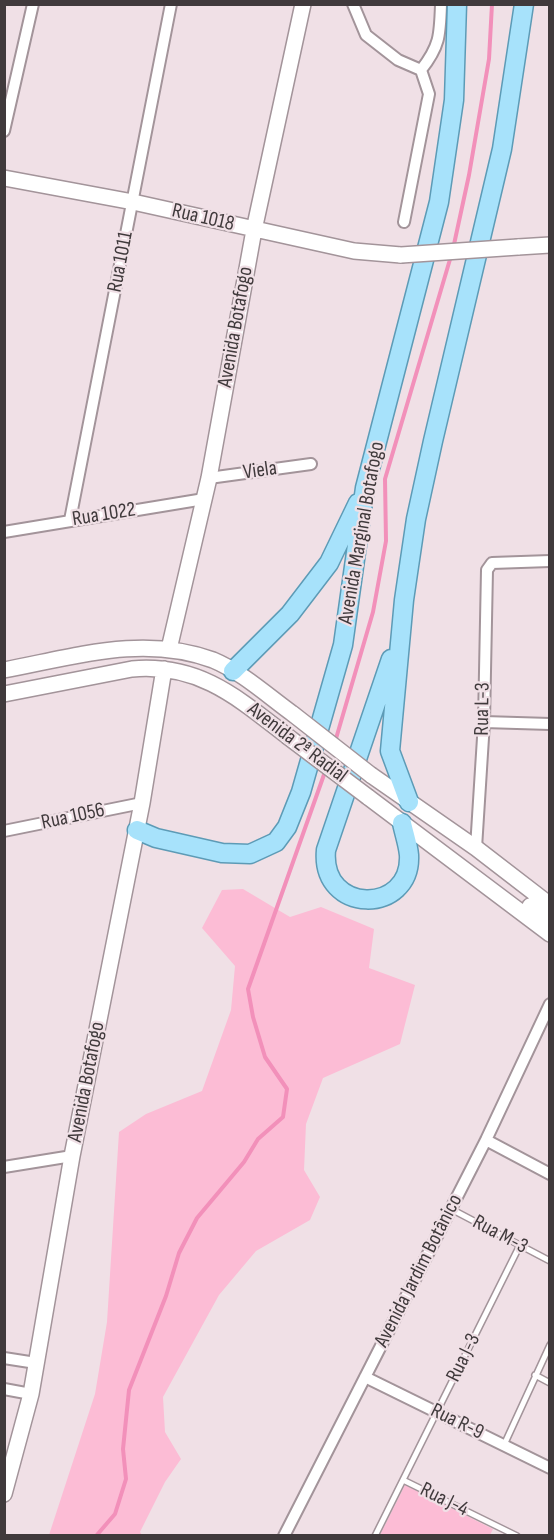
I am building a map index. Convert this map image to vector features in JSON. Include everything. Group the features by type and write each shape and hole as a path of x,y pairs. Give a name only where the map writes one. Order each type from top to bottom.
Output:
{"main road":[{"name":"Avenida Marginal Botafogo","path":"137,830 156,838 222,853 250,854 276,842 287,826 301,792 343,645 365,488 439,202 454,100 457,4"},
{"path":"409,802 390,751 399,635 416,519 430,452 502,149 524,4"},
{"path":"233,671 290,614 329,563 365,488"},
{"path":"399,635 326,850 326,866 337,887 359,899 376,899 393,892 406,876 409,855 402,823"}],"street":[{"path":"4,132 33,4"},
{"name":"Rua 1011","path":"70,520 171,4"},
{"name":"Avenida Botafogo","path":"169,649 209,478 254,230 303,4"},
{"path":"353,4 366,35 398,60 421,70 429,94 404,222"},
{"path":"421,70 435,53 440,40 441,4"},
{"name":"Rua 1018","path":"4,178 133,201 354,251 401,255 549,244"},
{"name":"Viela","path":"209,478 311,464"},
{"name":"Rua 1022","path":"4,532 204,499"},
{"name":"Rua L-3","path":"476,848 484,722 487,570 492,563 502,561 549,561"},
{"name":"Avenida 2ª Radial","path":"4,670 129,646 169,649 213,661 233,671 293,714 371,775 476,848 549,905"},
{"name":"Avenida 2ª Radial","path":"4,694 103,673 148,668 201,677 233,694 549,934"},
{"name":"Avenida Botafogo","path":"4,1494 31,1394 72,1156 137,830 164,669"},
{"path":"484,722 549,723"},
{"name":"Rua 1056","path":"5,834 142,803"},
{"path":"510,903 524,901 549,920"},
{"name":"Avenida Jardim Botânico","path":"284,1536 486,1140 549,1004"},
{"path":"486,1140 549,1174"},
{"path":"4,1167 72,1156"},
{"path":"4,1358 36,1363"},
{"name":"Rua R-9","path":"365,1377 549,1468"},
{"path":"4,1389 31,1394"}],"lane":[{"name":"Rua M-3","path":"451,1209 549,1261"},
{"name":"Rua J-3","path":"375,1536 520,1245"},
{"path":"504,1445 549,1346"},
{"path":"535,1375 549,1383"},
{"name":"Rua J-4","path":"403,1480 517,1536"},
{"path":"497,1536 501,1528"}],"shaded area":[{"path":"243,889 290,917 321,907 374,929 369,968 415,985 400,1044 323,1078 306,1124 304,1170 320,1197 310,1220 256,1251 219,1295 163,1397 165,1432 181,1459 165,1482 140,1532 142,1535 49,1535 95,1394 107,1322 119,1132 146,1114 202,1091 231,1010 235,966 202,928 222,890"},
{"path":"405,1485 493,1529 490,1535 380,1535"}],"waterway":[{"path":"453,249 469,175 489,59 492,4"},
{"path":"335,742 373,612 386,541 385,479 451,256"},
{"path":"96,1536 115,1514 126,1479 123,1449 129,1390 166,1296 179,1253 197,1218 244,1162 258,1139 283,1117 287,1089 265,1057 253,1017 248,989 326,769"}]}
